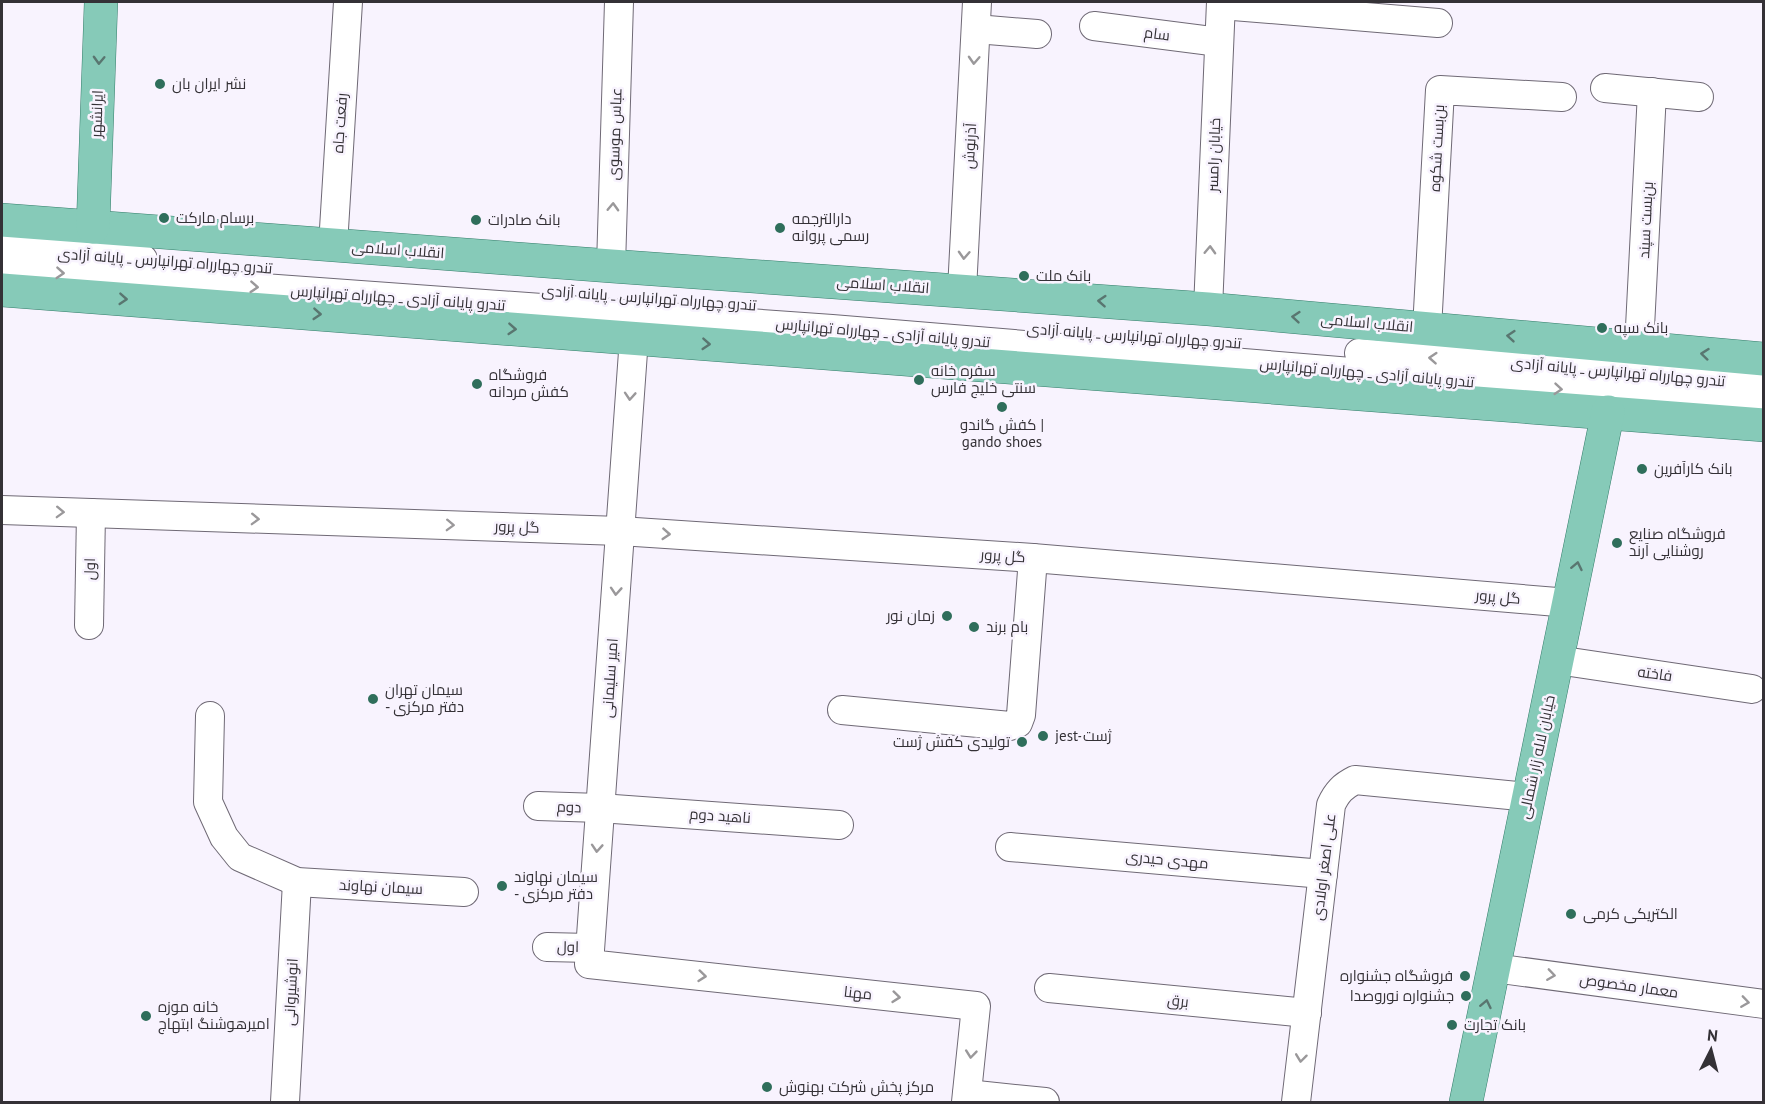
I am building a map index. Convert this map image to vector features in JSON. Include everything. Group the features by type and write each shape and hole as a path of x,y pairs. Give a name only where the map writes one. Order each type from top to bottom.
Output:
{"main road":[{"name":"ایرانشهر","path":"93,227 101,2"},
{"name":"انقلاب اسلامی","path":"2,220 1208,309 1764,359"},
{"path":"2,290 1764,425"},
{"name":"خیابان لاله زار شمالی","path":"1466,1102 1608,412"}],"street":[{"name":"رفعت جاه","path":"333,245 348,2"},
{"name":"عباس موسوی","path":"611,266 619,2"},
{"path":"1221,3 1438,23"},
{"name":"خیابان رامسر","path":"1208,309 1221,3"},
{"path":"977,15 1037,34"},
{"name":"آذرنوش","path":"962,290 977,15"},
{"name":"سام","path":"1094,26 1219,42"},
{"path":"1605,87 1699,97"},
{"name":"بن‌بست شکوه","path":"1427,329 1440,90 1562,97"},
{"name":"بن‌بست سپند","path":"1639,347 1652,93"},
{"name":"تندرو چهارراه تهرانپارس ـ پایانه آزادی","path":"2,248 1764,384"},
{"name":"تندرو پایانه آزادی ـ چهارراه تهرانپارس","path":"2,269 832,329 1764,406"},
{"name":"امیر سلیمانی","path":"590,948 634,338"},
{"name":"گل پرور","path":"2,510 620,531 1033,558 1569,603"},
{"name":"اول","path":"89,625 91,513"},
{"name":"گل پرور","path":"842,710 1010,726 1018,723 1021,715 1033,558"},
{"name":"فاخته","path":"1557,660 1752,689"},
{"path":"210,716 208,802 224,837 240,856 297,882"},
{"name":"علی اصغر اولادی","path":"1296,1102 1331,805 1336,795 1344,786 1355,780 1529,797"},
{"name":"دوم","path":"538,806 600,808"},
{"name":"ناهید دوم","path":"600,808 839,825"},
{"name":"مهدی حیدری","path":"1010,848 1323,873"},
{"name":"سیمان نهاوند","path":"297,882 464,892"},
{"name":"انوشیروانی","path":"285,1102 297,882"},
{"name":"اول","path":"547,947 590,948"},
{"name":"مهنا","path":"590,948 589,964 976,1006 967,1098"},
{"name":"معمار مخصوص","path":"1494,968 1764,1004"},
{"name":"برق","path":"1049,988 1307,1013"},
{"path":"967,1098 1045,1102"}],"place":[{"name":"نشر ایران بان","path":"160,84"},
{"name":"برسام مارکت","path":"164,218"},
{"name":"بانک صادرات","path":"476,220"},
{"name":"دارالترجمه رسمی پروانه","path":"780,228"},
{"name":"بانک ملت","path":"1024,276"},
{"name":"بانک سپه","path":"1602,328"},
{"name":"سفره خانه سنتی خلیج فارس","path":"919,380"},
{"name":"فروشگاه کفش مردانه","path":"477,384"},
{"name":"کفش گاندو | gando shoes","path":"1002,407"},
{"name":"بانک کارآفرین","path":"1642,469"},
{"name":"فروشگاه صنایع روشنایی آرند","path":"1617,543"},
{"name":"زمان نور","path":"947,616"},
{"name":"بام برند","path":"974,627"},
{"name":"سیمان تهران - دفتر مرکزی","path":"373,699"},
{"name":"jest-ژست","path":"1043,736"},
{"name":"تولیدی کفش ژست","path":"1022,742"},
{"name":"سیمان نهاوند - دفتر مرکزی","path":"502,886"},
{"name":"الکتریکی کرمی","path":"1571,914"},
{"name":"فروشگاه جشنواره","path":"1465,976"},
{"name":"جشنواره نوروصدا","path":"1466,996"},
{"name":"خانه موزه امیرهوشنگ ابتهاج","path":"146,1016"},
{"name":"بانک تجارت","path":"1452,1025"},
{"name":"مرکز پخش شرکت بهنوش","path":"767,1087"}]}
